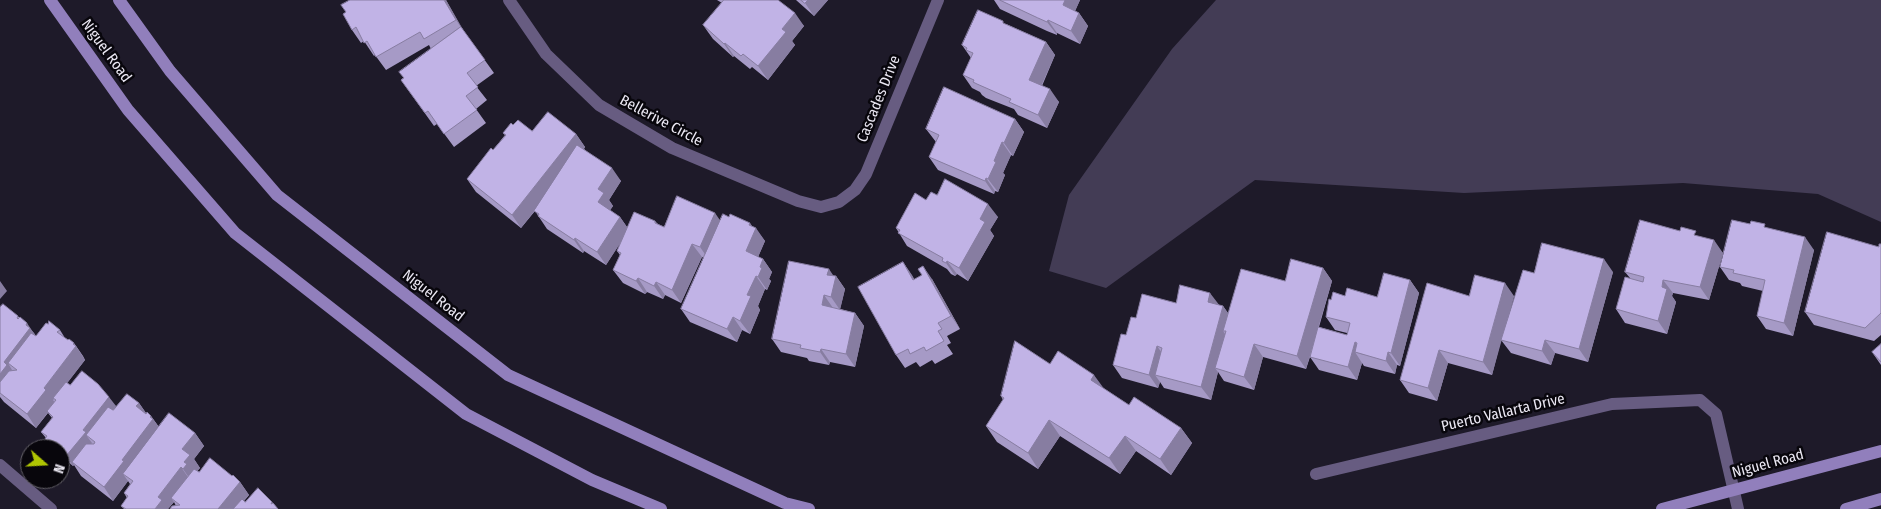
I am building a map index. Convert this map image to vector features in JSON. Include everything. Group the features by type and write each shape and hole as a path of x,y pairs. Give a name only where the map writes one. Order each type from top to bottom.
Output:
{"main road":[{"name":"Niguel Road","path":"50,0 128,110 235,233 466,414 592,480 661,509"},
{"name":"Niguel Road","path":"119,0 170,71 277,195 508,375 785,503 809,509"},
{"name":"Niguel Road","path":"1662,509 1881,451"},
{"path":"1846,509 1881,499"}],"street":[{"name":"Bellerive Circle","path":"509,0 546,54 599,106 672,148 773,191 798,201 821,207 839,202"},
{"name":"Cascades Drive","path":"839,202 854,190 866,174 938,0"},
{"name":"Puerto Vallarta Drive","path":"1316,474 1612,404 1700,400 1716,414 1733,490"},
{"path":"0,465 51,509"},
{"path":"1733,490 1738,509"}],"shaded area":[{"path":"1216,0 1881,0 1881,222 1818,194 1683,183 1464,193 1255,180 1106,288 1049,271 1069,195 1172,49"}],"building":[{"path":"350,0 444,0 456,20 424,39 420,32 376,57 367,41 364,43 356,27 352,30 343,14 346,12 341,5"},
{"path":"724,0 778,0 795,13 782,29 786,32 758,66 743,54 741,56 724,44 703,25"},
{"path":"1000,0 1065,0 1063,5 1079,13 1071,31"},
{"path":"978,10 1046,42 1029,80 1050,89 1038,115 1009,102 1011,99 973,82 974,80 963,75 973,53 966,50 967,48 962,45"},
{"path":"461,27 485,60 467,73 478,87 466,96 477,110 444,134 428,111 425,113 401,80 404,78 399,72"},
{"path":"944,87 1015,119 1004,143 1002,142 988,179 986,178 985,181 929,157 939,135 926,129"},
{"path":"548,112 576,134 512,215 467,179 491,148 493,150 506,135 503,133 511,123 513,125 518,120 532,131"},
{"path":"577,145 612,168 598,189 604,193 598,202 620,217 597,252 575,238 574,240 538,216 539,214 534,211"},
{"path":"945,179 988,204 980,219 985,222 959,268 947,261 946,263 942,261 943,258 898,233 900,230 896,228 915,193 926,200 931,192 937,195"},
{"path":"677,196 715,213 700,247 692,244 672,290 656,282 654,286 638,278 636,281 613,270 621,253 617,251 634,212 664,227"},
{"path":"723,214 729,217 730,214 750,223 749,225 756,228 746,251 763,259 758,277 756,276 747,295 751,296 740,321 733,317 727,329 681,309"},
{"path":"1640,220 1680,231 1681,227 1696,231 1694,235 1714,240 1700,287 1663,280 1662,287 1667,289 1658,321 1616,309 1625,277 1643,282 1644,277 1625,272"},
{"path":"1732,220 1750,224 1751,221 1765,224 1764,227 1805,237 1784,323 1757,316 1765,280 1733,273 1734,270 1720,267"},
{"path":"1827,232 1879,247 1879,244 1881,244 1881,313 1865,328 1805,312"},
{"path":"1542,243 1604,259 1579,349 1545,340 1542,351 1501,340 1523,270 1534,273"},
{"path":"1291,259 1323,268 1297,356 1254,344 1244,377 1215,368 1226,331 1223,331 1241,269 1285,281"},
{"path":"789,261 829,269 827,275 836,276 831,297 824,295 822,305 855,313 846,354 821,349 820,352 800,348 801,345 772,339"},
{"path":"903,262 913,280 922,275 918,269 923,266 951,316 938,323 942,329 938,331 944,341 926,351 924,347 910,354 908,349 896,355 858,287"},
{"path":"1384,273 1410,280 1391,353 1388,352 1386,361 1355,352 1357,343 1355,342 1348,367 1310,357 1318,327 1347,335 1350,323 1326,317 1329,299 1331,300 1333,292 1345,296 1347,288 1377,297"},
{"path":"1475,275 1505,283 1483,362 1439,350 1428,388 1400,380 1427,283 1469,296"},
{"path":"1180,285 1210,293 1208,302 1223,306 1201,387 1155,375 1162,348 1157,346 1149,375 1113,365 1121,334 1126,335 1131,317 1136,318 1142,294 1176,303"},
{"path":"3,304 18,316 18,319 20,317 27,323 26,325 30,328 4,362 7,365 0,374 0,307"},
{"path":"49,321 60,330 57,332 76,346 27,414 0,393 0,382 9,371 17,370 8,363 31,333 36,336"},
{"path":"1015,341 1050,364 1058,351 1094,375 1091,380 1129,405 1134,397 1181,428 1160,459 1125,436 1109,458 1049,420 1028,453 986,426 1004,398 1001,396"},
{"path":"1881,344 1881,362 1872,352"},
{"path":"82,371 98,384 109,397 83,430 86,432 70,451 70,439 45,439 47,436 41,432 53,417 47,411 56,400 53,398 66,382 70,385"},
{"path":"127,394 139,403 136,406 146,414 147,412 153,419 104,487 72,462 86,444 94,444 95,442 86,435 108,407 113,410"},
{"path":"169,413 195,433 182,449 190,455 184,462 187,464 183,469 181,467 158,497 162,500 155,509 126,509 121,506 128,496 124,493 133,481 123,474"},
{"path":"210,458 240,482 218,509 170,509 172,506 180,505 171,498 194,469 199,472"},
{"path":"258,488 272,502 271,504 273,503 278,509 233,509 242,499 245,502"}]}
